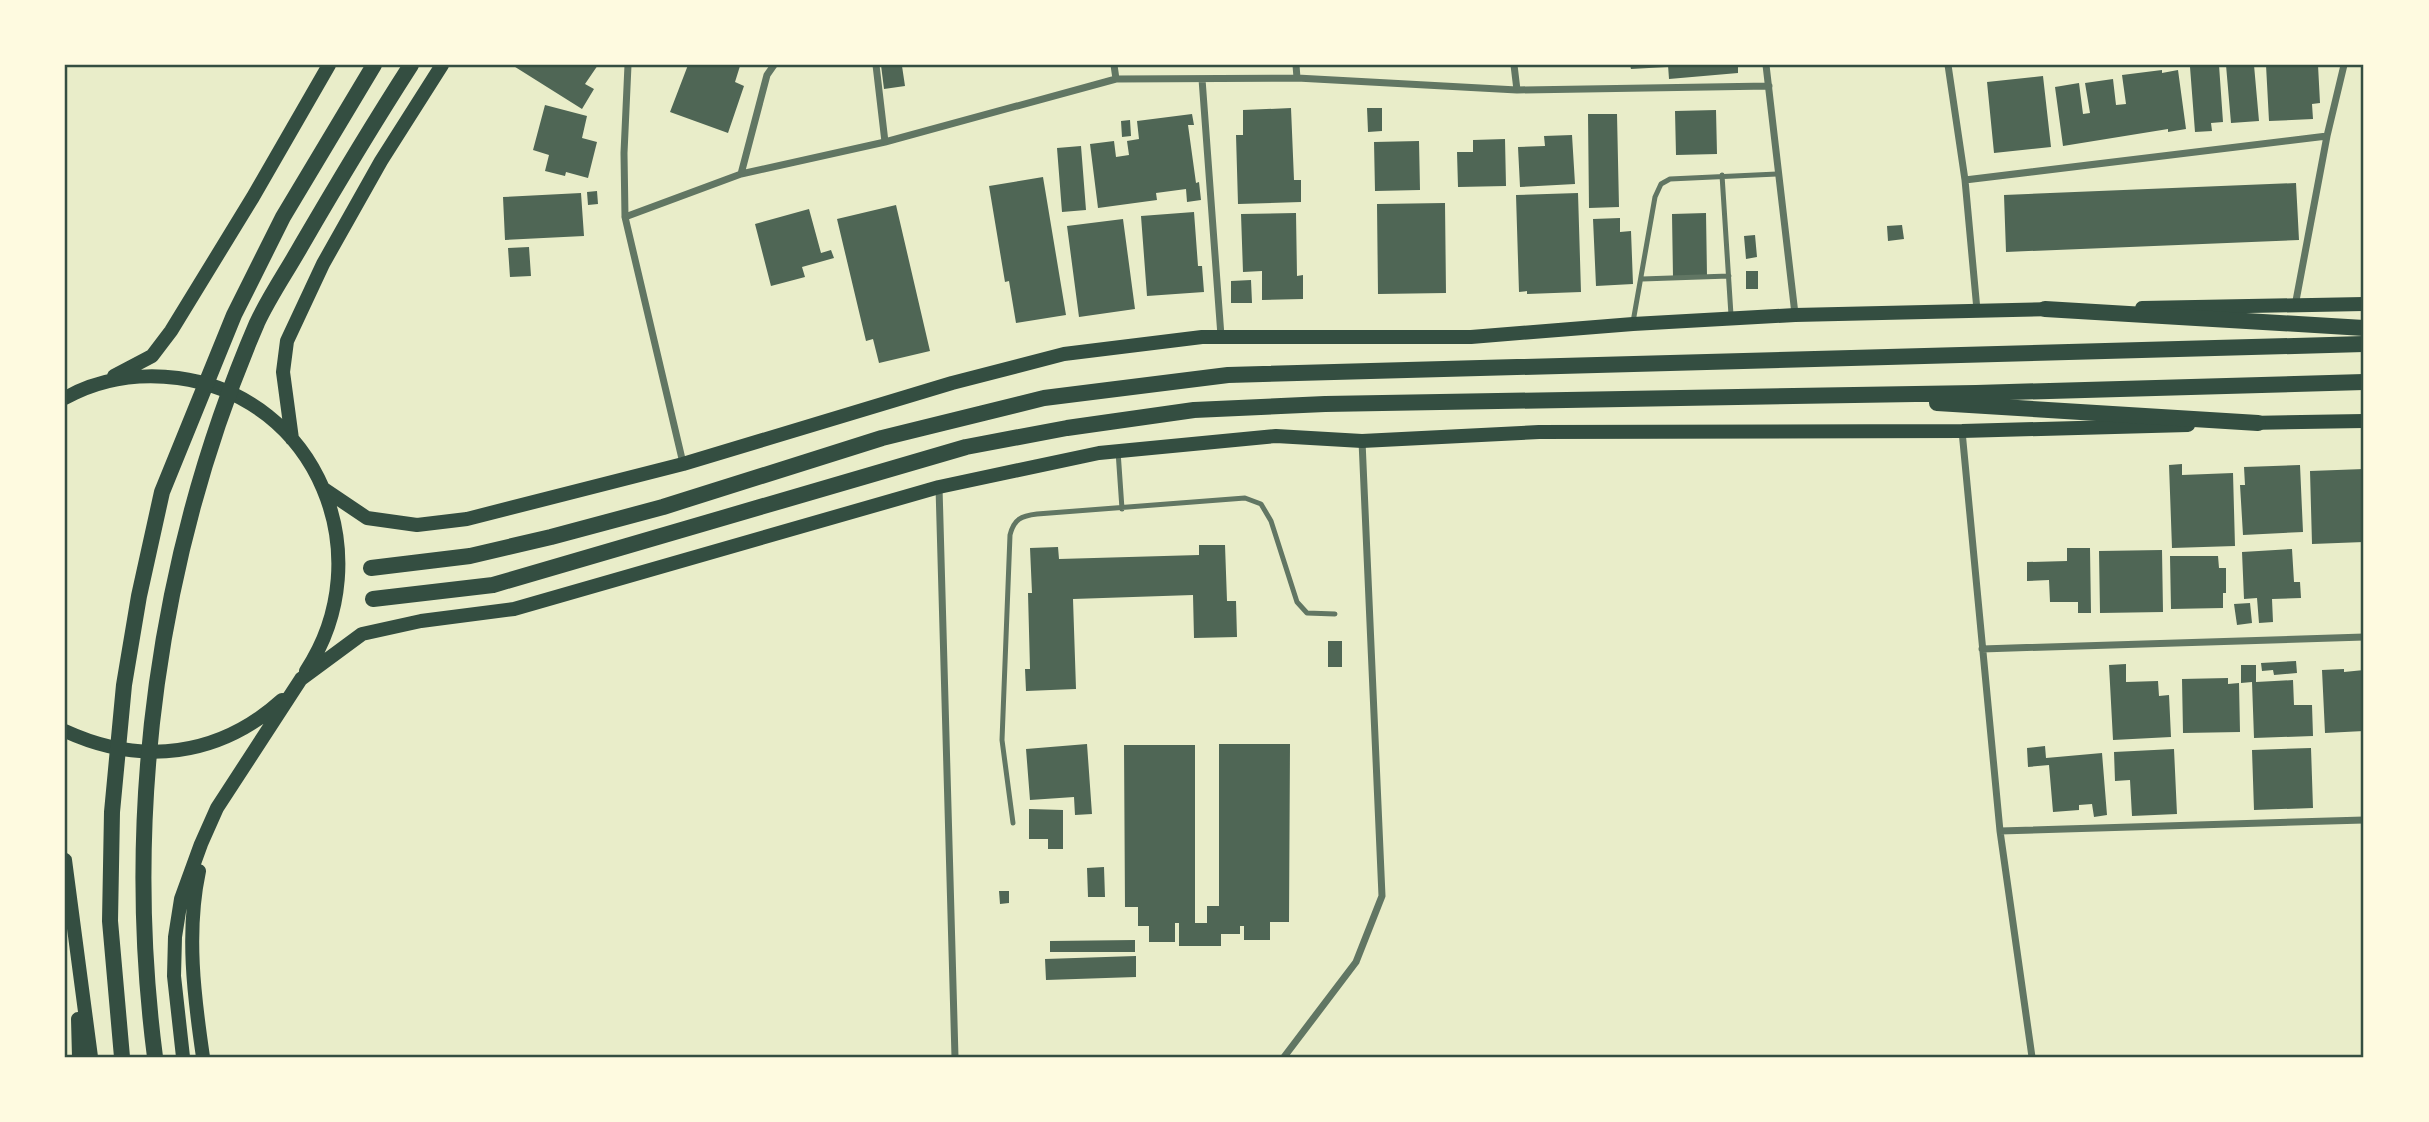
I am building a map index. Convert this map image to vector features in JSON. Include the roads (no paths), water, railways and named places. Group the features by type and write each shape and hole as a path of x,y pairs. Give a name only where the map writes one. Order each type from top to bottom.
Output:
{"main road":[{"path":"65,398 152,356 171,331 253,197 328,65"},
{"path":"122,1057 110,921 112,812 124,685 139,596 162,492 234,315 283,217 374,65"},
{"path":"155,1057 148,1001 142,903 144,813 154,698 170,604 194,503 222,414 258,321 360,144 411,65"},
{"path":"292,439 283,372 287,341 323,264 374,173 442,65"},
{"path":"324,489 367,519 416,525 467,519 683,464 952,383 1064,354 1221,336 1471,337 1795,315 2364,304"},
{"path":"2045,309 2364,328"},
{"path":"371,568 470,556 551,537 663,507 882,438 1044,397 1228,375 2364,344"},
{"path":"102,382 164,376 205,384 244,400 277,424 292,439 315,471 324,489 337,531 339,576 336,598 323,641 217,808 181,899 175,937 174,976 183,1057"},
{"path":"373,599 493,586 966,447 1067,428 1194,411 1325,404 1976,393 2364,382"},
{"path":"1802,395 2258,423"},
{"path":"65,730 114,749 174,751 203,746 231,735 257,720 281,701 301,679 362,634 421,621 514,609 939,487 1099,453 1276,436 1362,441 1539,432 1962,431 2364,421"},
{"path":"203,1057 194,982 192,923 199,868 217,808"},
{"path":"65,860 91,1057"},
{"path":"75,944 79,1057"}],"street":[{"path":"628,65 624,153 625,217 683,464"},
{"path":"741,174 766,75 774,65"},
{"path":"876,65 885,142"},
{"path":"1114,65 1116,79"},
{"path":"1296,65 1297,78"},
{"path":"1514,65 1517,90"},
{"path":"1766,65 1795,315"},
{"path":"1948,65 1965,180 1977,310"},
{"path":"2295,306 2344,65"},
{"path":"625,217 741,174 885,142 1116,79 1297,78 1517,90 1769,86"},
{"path":"1202,79 1221,336"},
{"path":"1965,180 2328,136"},
{"path":"1962,431 2000,831 2032,1057"},
{"path":"1284,1057 1356,962 1382,896 1362,441"},
{"path":"939,487 955,1057"},
{"path":"1982,649 2364,637"},
{"path":"2000,831 2364,820"}],"lane":[{"path":"1633,324 1655,197 1661,184 1670,179 1777,174"},
{"path":"1722,176 1731,319"},
{"path":"1642,279 1728,276"},
{"path":"1118,451 1122,509"},
{"path":"1013,823 1002,740 1010,535 1017,518 1037,514 1245,498 1261,504 1271,521 1297,602 1307,613 1335,614"}]}
